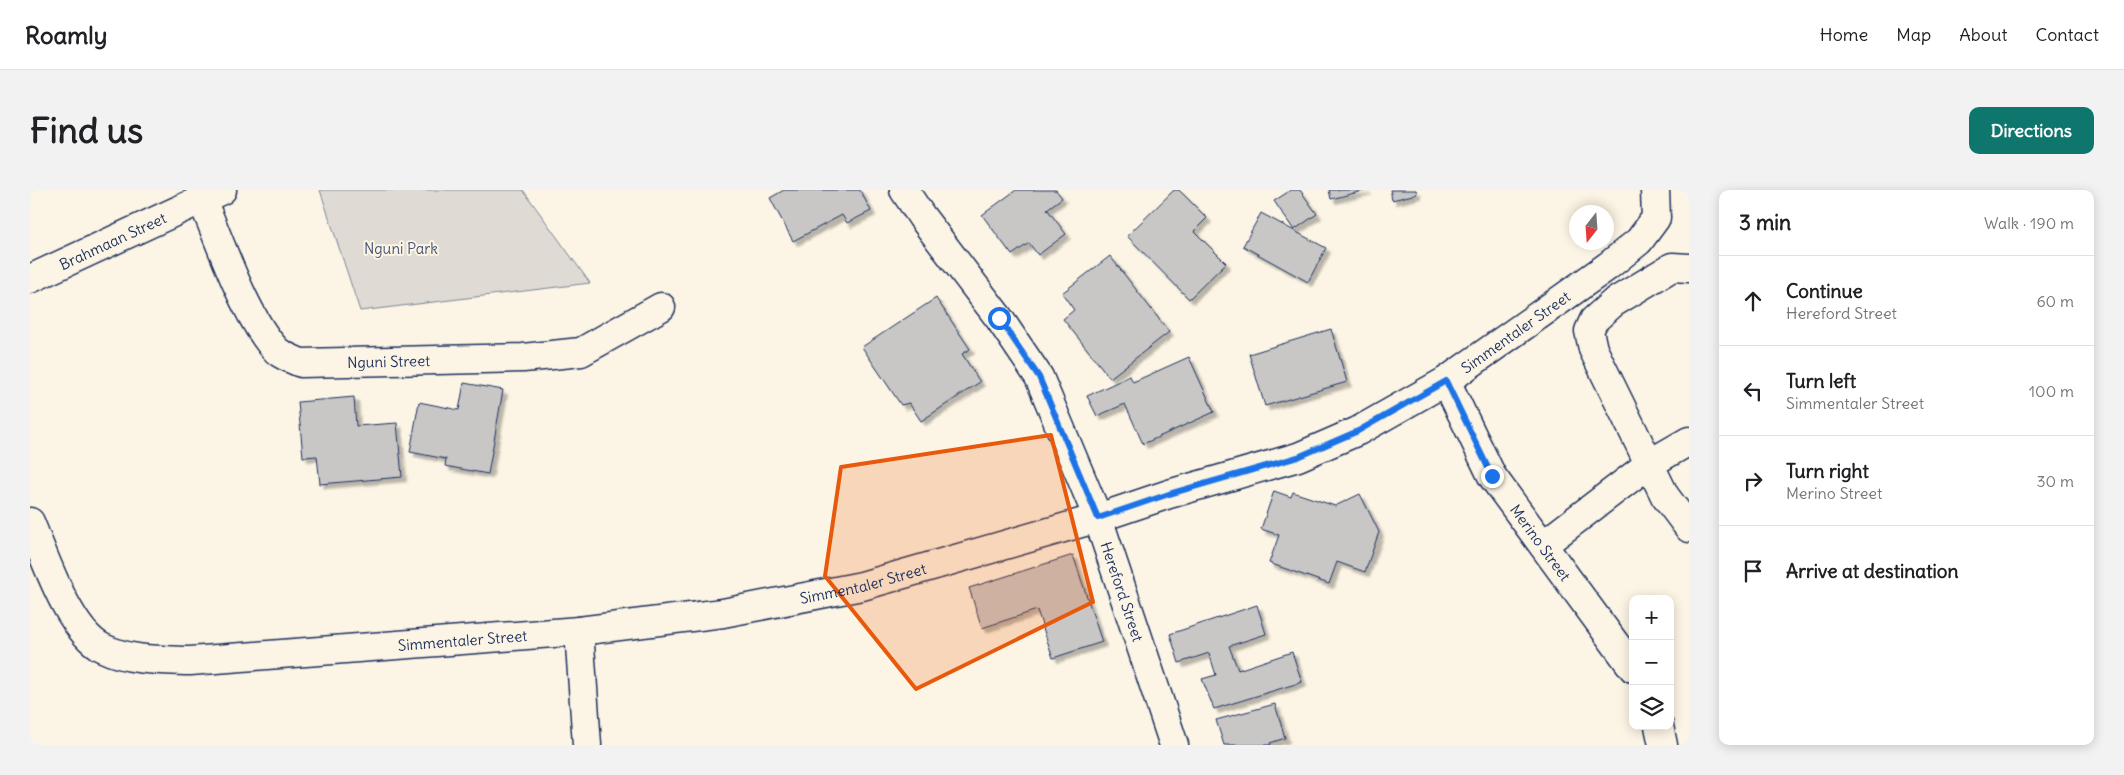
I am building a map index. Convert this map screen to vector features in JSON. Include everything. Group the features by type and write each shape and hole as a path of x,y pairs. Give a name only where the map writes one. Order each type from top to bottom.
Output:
{"street":[{"name":"Hereford Street","path":"904,190 922,217 999,318 1039,377 1098,518 1174,745"},
{"name":"Simmentaler Street","path":"30,522 63,600 81,629 102,648 136,658 190,661 579,630 722,613 862,586 1098,518 1169,494 1298,457 1358,431 1446,381 1608,266 1638,242 1656,218 1655,190"},
{"name":"Brahmaan Street","path":"30,279 212,195"},
{"name":"Nguni Street","path":"212,195 238,284 262,333 279,352 301,363 523,358 581,352 661,307"},
{"path":"1689,268 1672,267 1613,303 1594,320 1589,331 1593,348 1665,496 1689,528"},
{"name":"Merino Street","path":"1446,381 1492,476 1629,663"},
{"path":"1543,545 1649,464 1689,441"},
{"path":"579,630 587,745"},
{"path":"1660,730 1662,745"}],"highlighted area":[{"path":"1051,435 1093,602 916,689 825,576 841,467"}],"green space":[{"name":"Nguni Park","path":"320,190 523,190 590,283 360,311"}],"building":[{"path":"784,190 860,190 871,211 847,223 842,215 793,241 770,198"},
{"path":"1016,190 1056,190 1062,198 1047,209 1066,234 1038,255 1029,243 1012,255 982,215"},
{"path":"1174,190 1179,190 1207,218 1194,231 1226,263 1189,299 1127,236"},
{"path":"1291,190 1300,190 1317,214 1294,230 1274,201"},
{"path":"1329,190 1367,190 1331,199"},
{"path":"1390,190 1416,190 1417,194 1392,200"},
{"path":"1261,213 1326,248 1308,282 1243,246"},
{"path":"1110,256 1169,332 1110,378 1063,319 1074,310 1062,293"},
{"path":"936,298 970,349 962,354 980,382 921,421 909,403 901,405 862,347"},
{"path":"1331,329 1347,382 1265,406 1249,354"},
{"path":"1189,357 1214,412 1143,444 1125,404 1097,416 1087,396 1130,376 1133,382"},
{"path":"464,383 503,390 488,474 445,466 446,459 410,452 419,402 459,410"},
{"path":"354,397 356,426 397,423 402,477 320,484 317,456 303,457 298,402"},
{"path":"1274,491 1291,497 1293,492 1335,506 1360,494 1379,532 1365,572 1337,562 1329,584 1269,563 1279,535 1261,529"},
{"path":"1073,555 1102,642 1053,658 1037,610 982,628 969,588"},
{"path":"1257,605 1266,634 1229,646 1238,670 1292,652 1302,682 1214,709 1202,679 1216,675 1209,653 1179,663 1170,634"},
{"path":"1275,704 1285,738 1270,743 1271,745 1224,745 1216,720"}],"route":[{"path":"999,318 1039,377 1098,518 1169,494 1298,457 1358,431 1446,381 1492,476"}]}
